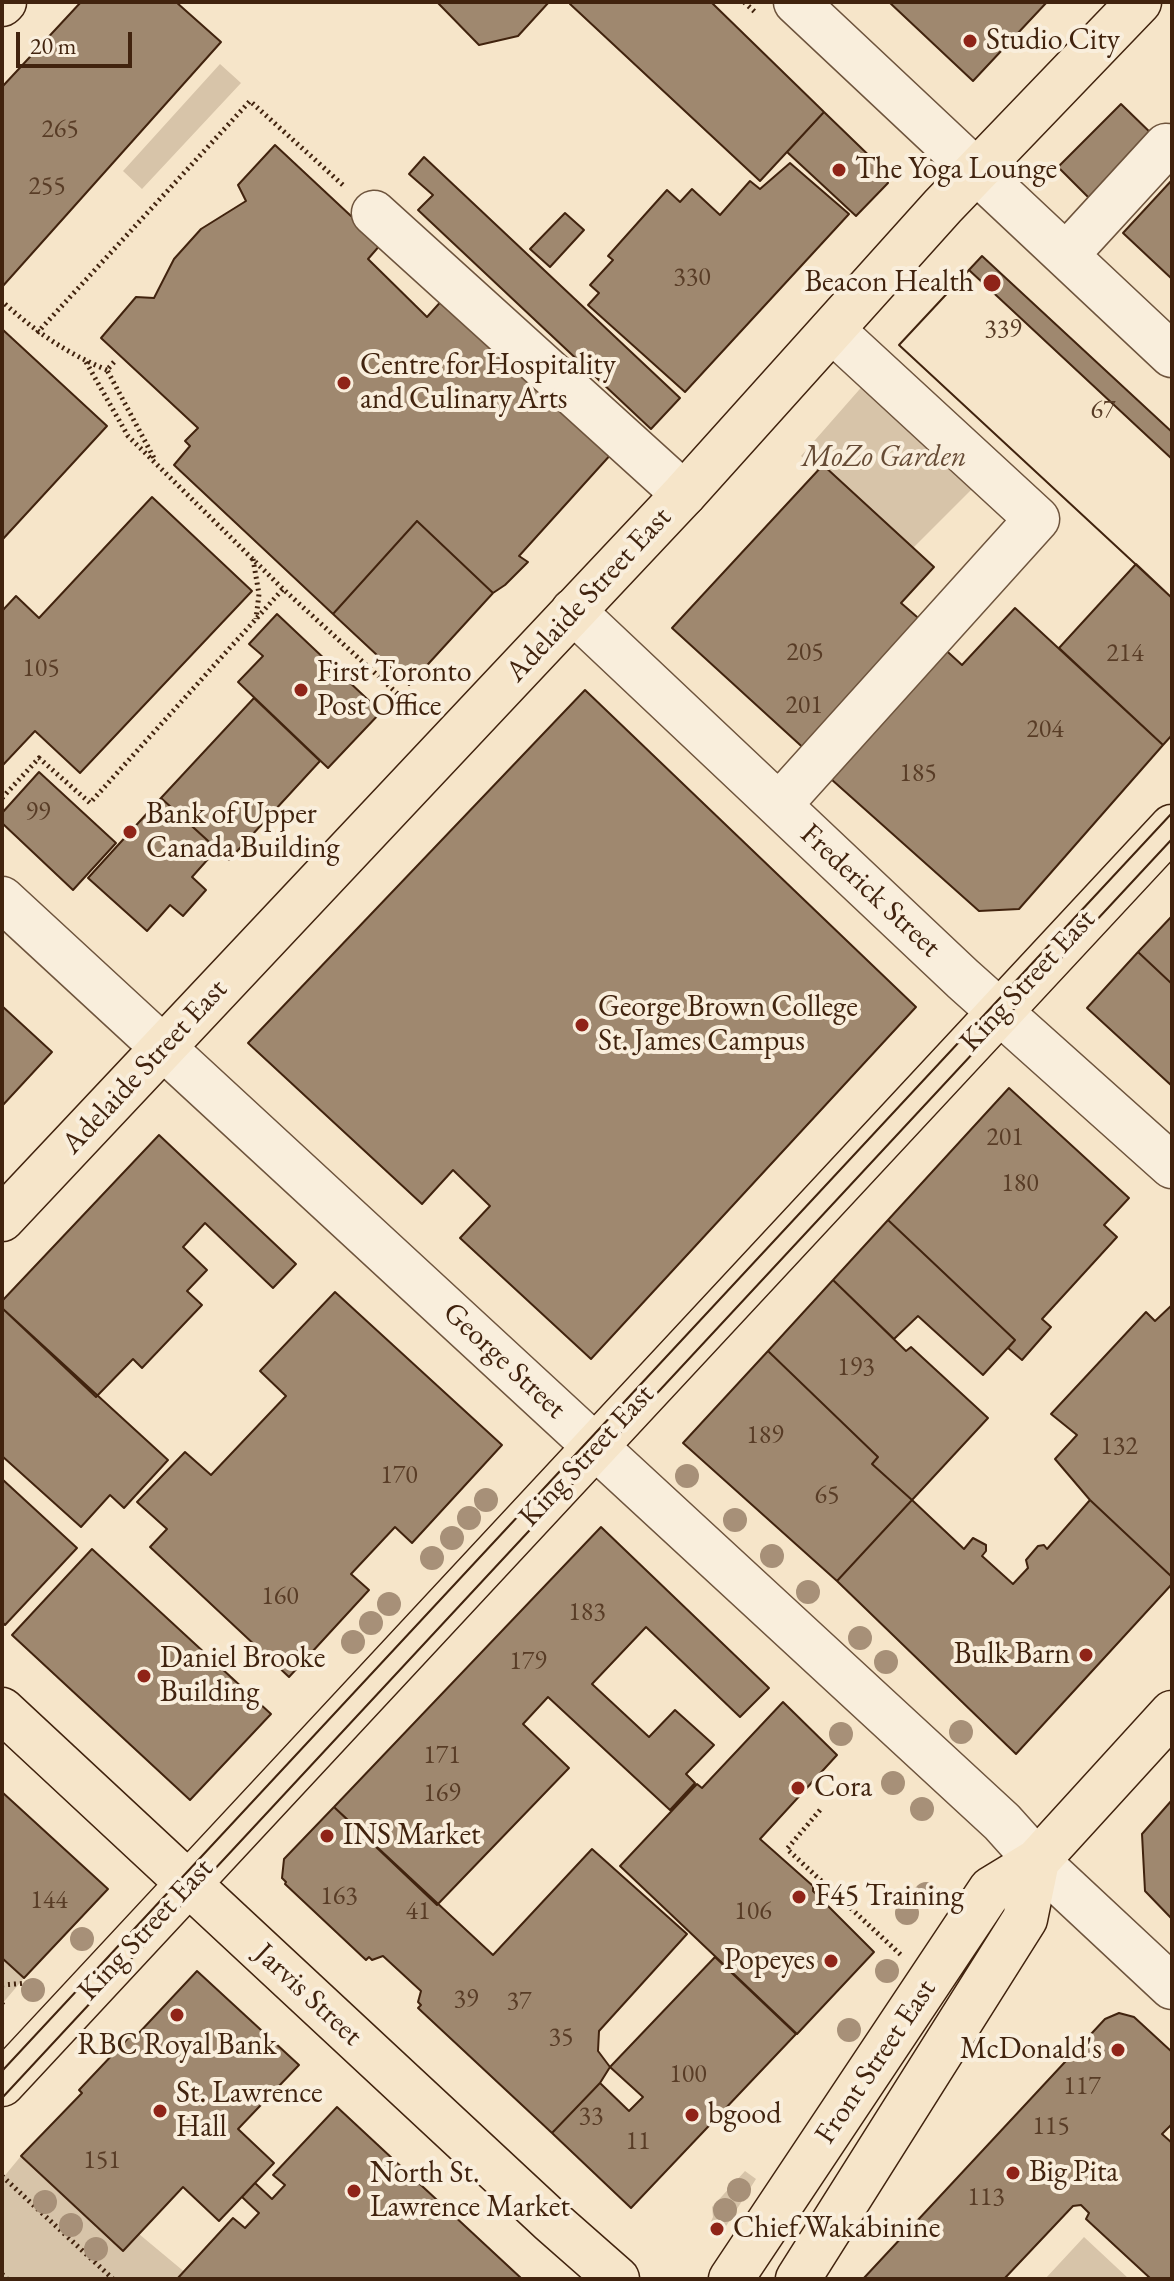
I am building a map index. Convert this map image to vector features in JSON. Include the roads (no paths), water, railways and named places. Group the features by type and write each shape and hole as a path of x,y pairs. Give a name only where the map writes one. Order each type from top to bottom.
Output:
{"main road":[{"name":"Adelaide Street East","path":"3,1219 684,494 977,172 1139,2"},
{"name":"King Street East","path":"2,2084 1172,827"},
{"name":"Jarvis Street","path":"2,1710 617,2279"},
{"name":"Front Street East","path":"731,2279 991,1889 1037,1861 1172,1713"},
{"name":"Front Street East","path":"798,2279 1025,1919 1037,1861"}],"street":[{"path":"796,2 1172,355"},
{"path":"1066,255 1166,146"},
{"path":"374,213 684,494"},
{"path":"779,805 1037,519 832,330"},
{"name":"Frederick Street","path":"573,611 1000,1012 1172,1166"},
{"name":"George Street","path":"2,899 1002,1822 1037,1861 1172,1987"}],"tram line":[{"path":"2,2071 1172,813"},
{"path":"2,2098 1172,839"}],"place":[{"name":"Studio City","path":"970,41"},
{"name":"The Yoga Lounge","path":"839,170"},
{"name":"Beacon Health","path":"992,283"},
{"name":"Centre for Hospitality and Culinary Arts","path":"344,383"},
{"name":"First Toronto Post Office","path":"301,690"},
{"name":"Bank of Upper Canada Building","path":"130,832"},
{"name":"George Brown College St. James Campus","path":"582,1025"},
{"name":"Bulk Barn","path":"1086,1655"},
{"name":"Daniel Brooke Building","path":"144,1676"},
{"name":"Cora","path":"798,1788"},
{"name":"INS Market","path":"327,1836"},
{"name":"F45 Training","path":"799,1897"},
{"name":"Popeyes","path":"831,1961"},
{"name":"RBC Royal Bank","path":"177,2015"},
{"name":"McDonald's","path":"1118,2050"},
{"name":"St. Lawrence Hall","path":"160,2111"},
{"name":"bgood","path":"692,2115"},
{"name":"Big Pita","path":"1013,2173"},
{"name":"North St. Lawrence Market","path":"354,2191"},
{"name":"Chief Wakabinine","path":"717,2229"}],"park label":[{"name":"MoZo Garden","path":"884,458"}]}
